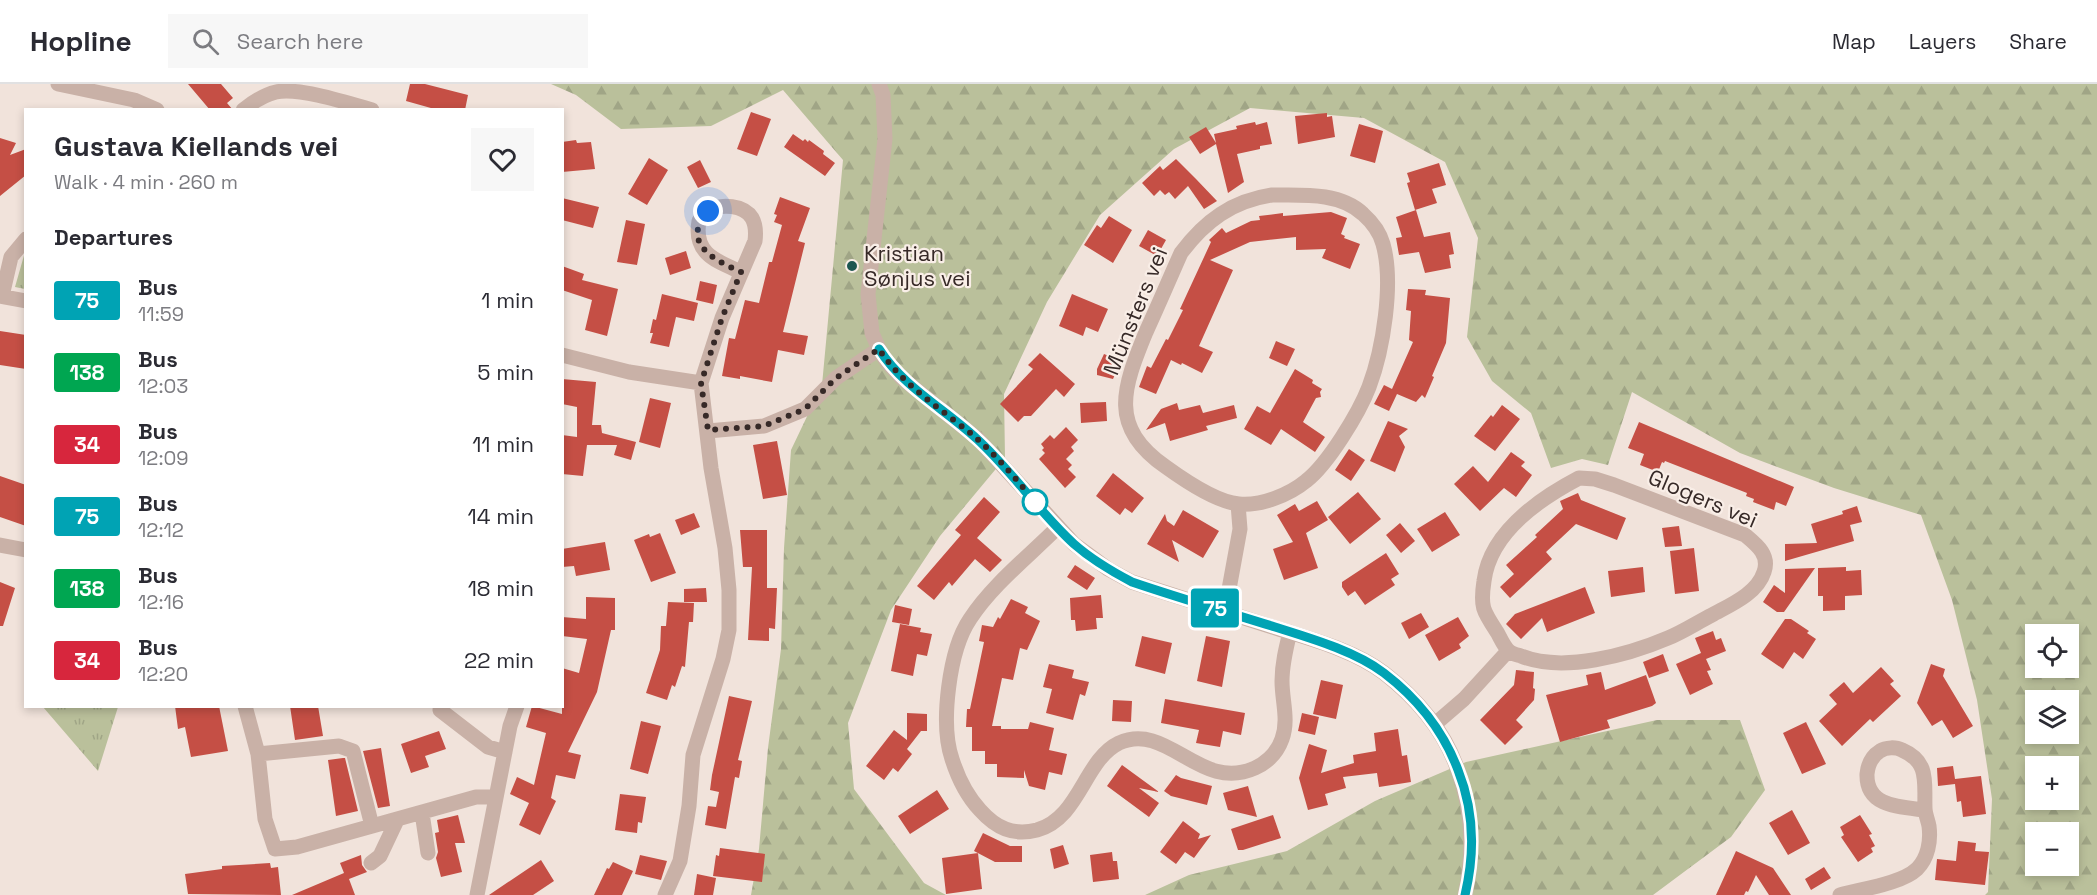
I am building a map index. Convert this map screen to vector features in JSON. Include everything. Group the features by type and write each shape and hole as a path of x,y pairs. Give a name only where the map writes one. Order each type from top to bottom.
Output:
{"street":[{"path":"58,84 134,100 152,108"},
{"path":"879,84 885,112 885,139 868,294 872,333 887,362 903,379 978,439 1058,527 1086,553 1108,569 1132,582 1290,632 1358,658 1383,672 1417,703 1435,724 1450,750 1462,779 1471,819 1471,862 1465,895"},
{"path":"245,108 254,101 279,91 298,92 350,106"},
{"name":"Münsters vei","path":"1299,195 1329,197 1353,206 1363,214 1373,225 1383,244 1387,267 1386,299 1383,334 1377,362 1358,412 1320,467 1307,481 1275,498 1238,504 1190,484 1144,452 1134,437 1126,408 1128,378 1181,253 1204,225 1231,207 1257,197 1299,195"},
{"path":"665,895 681,861 693,755 723,659 729,630 729,590 725,548 711,468 701,383 722,318 741,272 748,261 755,241 756,228 751,216 732,206 720,206 708,211 699,221 699,240 705,252 713,259 741,272"},
{"path":"24,241 11,257 1,296 24,301"},
{"path":"708,430 764,426 805,409 836,378 879,349"},
{"path":"564,356 628,372 701,383"},
{"name":"Glogers vei","path":"1579,478 1614,484 1745,535 1761,548 1766,561 1764,574 1753,590 1669,638 1621,654 1578,662 1554,663 1527,658 1508,651 1484,615 1482,597 1485,569 1499,541 1530,510 1579,478"},
{"path":"1225,611 1240,529 1238,504"},
{"path":"1058,527 1002,581 969,619 956,649 950,674 947,704 951,758 971,800 1001,828 1022,832 1038,830 1056,819 1077,797 1096,765 1110,749 1121,742 1146,739 1166,746 1196,764 1217,772 1231,774 1248,771 1264,763 1276,752 1285,729 1283,660 1290,632"},
{"path":"0,544 24,551"},
{"path":"1435,724 1464,699 1508,651"},
{"path":"246,708 258,754 265,819 275,849 297,847 476,797 496,797"},
{"path":"477,895 510,726 516,708"},
{"path":"440,710 488,747 505,752"},
{"path":"258,754 339,746 354,751 372,826"},
{"path":"1840,895 1908,876 1919,867 1928,851 1926,786 1921,766 1913,755 1897,748 1882,750 1871,759 1867,784 1874,797 1891,805 1925,810"},
{"path":"422,813 428,853"},
{"path":"371,863 380,856 397,820"}],"green space":[{"path":"551,84 2097,84 2097,895 1985,895 1988,892 1992,799 1977,700 1952,600 1921,515 1834,488 1740,453 1632,392 1608,465 1582,459 1551,468 1531,413 1492,381 1467,337 1478,238 1445,162 1364,118 1250,108 1174,149 1100,215 1047,302 1004,394 1005,458 940,536 891,610 848,723 854,789 924,883 946,895 751,895 759,849 768,748 781,649 784,548 791,450 822,385 843,160 783,90 711,126 621,129 576,95"},
{"path":"24,256 24,289 15,287"},
{"path":"44,708 118,708 98,771"},
{"path":"1657,720 1740,720 1765,790 1731,837 1653,895 1145,895 1189,875 1287,851 1375,801 1466,762"}],"building":[{"path":"188,84 221,84 233,98 227,103 231,108 208,108"},
{"path":"410,84 425,84 468,95 465,108 431,108 406,101"},
{"path":"751,112 771,119 757,156 737,149"},
{"path":"1327,113 1327,117 1332,116 1335,137 1298,144 1295,116"},
{"path":"1255,122 1256,125 1267,122 1272,144 1237,154 1244,182 1228,193 1216,144 1200,154 1189,137 1206,127 1216,143 1214,134"},
{"path":"1359,124 1383,131 1375,163 1350,156"},
{"path":"793,134 803,141 805,139 808,142 809,140 835,163 825,176 784,147"},
{"path":"0,138 16,143 10,155 24,150 24,177 0,196"},
{"path":"576,140 577,143 591,142 595,169 564,172 564,142"},
{"path":"649,158 668,170 647,205 628,194"},
{"path":"1176,159 1217,201 1204,209 1188,186 1175,199 1169,192 1165,195 1160,190 1154,196 1142,183 1160,166 1163,170"},
{"path":"700,160 711,182 698,188 687,167"},
{"path":"1439,163 1446,185 1432,189 1437,203 1415,210 1407,183 1410,182 1407,173"},
{"path":"780,197 810,208 798,241 805,243 783,332 808,336 804,355 778,350 772,382 740,376 740,379 722,376 729,338 735,339 745,300 759,303 769,262 772,262 782,225 774,222 777,215 774,214"},
{"path":"564,198 599,207 593,228 564,221"},
{"path":"1416,210 1424,237 1450,232 1454,254 1449,255 1451,268 1425,273 1419,252 1399,255 1396,238 1402,237 1396,217"},
{"path":"1331,212 1347,218 1341,234 1345,236 1344,238 1360,244 1350,269 1322,258 1326,249 1296,250 1296,237 1250,242 1210,260 1233,270 1199,346 1213,352 1202,373 1171,360 1156,394 1139,387 1147,366 1151,368 1183,310 1180,309 1211,242 1209,240 1222,228 1226,233 1251,221 1260,220 1259,216"},
{"path":"1109,216 1132,230 1113,263 1084,245 1097,225 1101,228"},
{"path":"626,220 645,224 637,265 617,262"},
{"path":"1148,230 1166,240 1157,256 1139,246"},
{"path":"686,251 691,268 670,275 665,258"},
{"path":"564,267 584,274 582,280 618,289 607,336 585,330 592,300 564,291"},
{"path":"700,281 717,285 713,304 696,300"},
{"path":"1408,289 1426,290 1425,295 1450,298 1446,343 1425,398 1422,395 1416,402 1397,394 1389,411 1374,404 1384,385 1392,389 1413,342 1409,340 1411,311 1406,310"},
{"path":"662,294 698,303 694,321 676,317 669,347 650,343 653,319 656,320"},
{"path":"1072,294 1108,309 1098,332 1086,327 1083,336 1059,326"},
{"path":"0,331 24,335 24,369 0,365"},
{"path":"1276,341 1295,349 1287,366 1269,358"},
{"path":"1040,353 1075,384 1064,397 1056,389 1031,416 1024,416 1018,422 1000,404 1033,369 1028,365"},
{"path":"1104,354 1121,361 1113,379 1097,375 1097,369"},
{"path":"1295,369 1313,380 1312,383 1322,389 1321,397 1316,398 1303,422 1325,437 1315,452 1281,429 1271,445 1244,429 1257,406 1270,413"},
{"path":"564,379 596,382 592,425 601,425 602,433 636,442 631,460 614,455 617,445 587,445 583,476 564,474 564,435 577,437 577,407 564,404"},
{"path":"650,398 671,403 660,448 639,442"},
{"path":"1106,402 1107,421 1081,423 1080,403"},
{"path":"1177,403 1179,410 1200,405 1203,413 1234,405 1237,418 1206,426 1208,430 1170,441 1165,423 1146,430 1161,409"},
{"path":"1502,405 1520,419 1495,451 1474,436"},
{"path":"1388,421 1408,429 1399,436 1405,447 1395,472 1370,461"},
{"path":"1639,422 1794,487 1786,506 1776,502 1774,510 1753,502 1754,499 1746,496 1747,493 1665,461 1662,462 1658,472 1640,465 1644,454 1628,448"},
{"path":"1066,427 1078,440 1071,447 1074,451 1066,459 1072,465 1068,469 1076,477 1065,488 1039,459 1045,453 1041,444 1050,435 1054,439"},
{"path":"777,441 787,495 763,499 753,445"},
{"path":"1349,449 1365,460 1351,481 1335,470"},
{"path":"1511,452 1525,462 1521,466 1532,475 1516,497 1504,488 1480,511 1454,484 1473,466 1488,482"},
{"path":"1113,473 1144,498 1132,513 1125,508 1120,515 1096,496"},
{"path":"0,476 24,484 24,525 0,517"},
{"path":"1358,492 1381,519 1350,544 1328,517"},
{"path":"1578,493 1581,500 1626,518 1617,540 1576,524 1546,552 1552,559 1510,598 1500,587 1514,574 1506,565 1563,509 1560,501"},
{"path":"984,497 1000,512 977,538 1002,560 990,572 975,559 952,586 949,582 934,600 917,586 961,535 955,530"},
{"path":"1317,501 1328,520 1306,533 1318,568 1284,580 1273,549 1293,542 1277,515 1295,504 1299,511"},
{"path":"1857,506 1862,522 1850,525 1854,541 1785,561 1785,544 1817,543 1811,524 1843,514 1842,511"},
{"path":"1183,510 1219,531 1203,558 1172,540 1179,562 1147,544 1165,514 1167,521 1174,526"},
{"path":"1445,512 1460,535 1432,552 1417,529"},
{"path":"694,513 700,527 681,535 675,520"},
{"path":"1400,523 1415,541 1401,553 1386,535"},
{"path":"1679,526 1682,546 1665,547 1662,528"},
{"path":"740,530 767,530 767,588 777,588 775,629 769,628 769,641 748,640 752,567 743,567"},
{"path":"660,533 676,573 651,582 634,540 649,534 650,537"},
{"path":"605,542 610,570 576,576 574,566 564,567 564,549"},
{"path":"1694,548 1699,591 1675,594 1670,551"},
{"path":"1386,553 1399,574 1391,579 1395,585 1365,605 1355,591 1348,596 1342,587 1342,582"},
{"path":"1075,565 1095,578 1087,590 1067,577"},
{"path":"1643,567 1645,592 1611,597 1608,571"},
{"path":"1846,567 1846,571 1861,570 1862,595 1845,596 1845,610 1823,611 1823,596 1818,596 1818,568"},
{"path":"1815,568 1784,612 1777,612 1763,602 1774,585 1785,593 1785,569"},
{"path":"0,582 15,588 3,626 0,626"},
{"path":"1585,587 1595,613 1547,632 1542,618 1521,639 1506,624 1515,614"},
{"path":"706,588 707,602 684,602 684,589"},
{"path":"1101,595 1103,618 1096,618 1097,629 1076,631 1075,620 1071,620 1070,598"},
{"path":"586,597 615,598 615,630 611,630 597,692 568,752 581,755 575,779 556,775 551,798 556,801 540,835 519,825 529,803 510,794 517,777 534,785 546,733 526,727 531,708 562,714 564,669 579,673 587,639 564,636 564,617 586,619"},
{"path":"1011,599 1028,607 1025,613 1040,621 1027,650 1020,648 1013,680 1002,678 992,726 1001,726 1001,729 1028,729 1030,722 1054,728 1049,750 1067,754 1062,775 1049,772 1045,790 1029,786 1024,770 1024,778 997,777 997,764 985,764 985,751 972,751 972,727 966,727 967,709 970,709 984,642 979,641 982,625 993,627"},
{"path":"668,602 694,603 693,622 689,622 685,667 682,666 675,687 672,685 667,700 646,693 660,650 661,626 666,626"},
{"path":"895,605 912,609 909,625 892,622"},
{"path":"1421,613 1429,627 1409,639 1401,623"},
{"path":"1458,617 1469,636 1459,644 1461,648 1439,661 1425,635"},
{"path":"1785,619 1791,619 1809,631 1807,633 1816,639 1803,659 1794,652 1783,669 1761,654"},
{"path":"900,624 921,628 920,632 932,634 927,656 917,654 913,676 891,671"},
{"path":"1713,631 1716,640 1721,638 1726,651 1706,659 1711,670 1707,671 1713,684 1690,695 1676,664 1701,653 1695,638"},
{"path":"1142,636 1172,643 1165,674 1135,666"},
{"path":"1206,636 1230,641 1222,687 1197,681"},
{"path":"1663,654 1669,671 1649,678 1643,662"},
{"path":"1049,664 1074,670 1072,678 1089,682 1085,696 1080,694 1073,720 1046,713 1052,689 1043,687"},
{"path":"1931,664 1945,669 1943,676 1973,726 1953,738 1942,720 1932,726 1917,703"},
{"path":"1881,667 1894,681 1890,684 1901,696 1873,722 1870,719 1842,746 1819,721 1837,704 1829,695 1844,682 1853,693"},
{"path":"1516,670 1534,672 1534,700 1516,720 1523,727 1505,745 1480,720 1514,685"},
{"path":"1601,672 1605,690 1646,675 1656,703 1607,720 1610,728 1560,742 1546,695 1588,685 1586,675"},
{"path":"1321,680 1343,685 1336,719 1313,714"},
{"path":"729,696 752,701 738,760 742,761 739,778 735,777 726,829 705,825 708,806 716,807 719,792 710,790"},
{"path":"1165,699 1245,713 1241,735 1223,731 1220,747 1196,743 1199,730 1161,723"},
{"path":"1113,700 1132,701 1131,722 1112,721"},
{"path":"175,708 219,708 228,751 191,757 185,727 178,729"},
{"path":"290,708 318,708 323,736 295,740"},
{"path":"907,713 927,714 927,731 921,731 907,749 912,754 898,772 893,768 884,780 866,766 894,730 907,740"},
{"path":"1302,713 1319,717 1315,735 1298,731"},
{"path":"641,721 661,726 648,774 630,769"},
{"path":"1806,722 1826,764 1802,774 1783,733"},
{"path":"1398,729 1402,756 1407,755 1411,782 1379,787 1377,773 1343,777 1346,788 1325,794 1328,805 1308,810 1299,778 1309,744 1327,750 1321,773 1354,763 1353,755 1376,751 1374,733"},
{"path":"439,731 446,749 425,756 429,767 411,773 401,744"},
{"path":"381,748 390,806 378,808 363,751"},
{"path":"345,758 358,811 336,816 328,760"},
{"path":"1122,765 1159,792 1139,788 1159,803 1149,817 1107,786"},
{"path":"1953,766 1955,779 1981,776 1986,814 1963,817 1961,801 1957,802 1955,784 1938,786 1937,768"},
{"path":"1176,775 1212,786 1207,805 1171,796 1164,791"},
{"path":"1248,786 1257,817 1228,810 1223,793"},
{"path":"937,790 949,809 910,834 898,816"},
{"path":"620,794 646,797 642,823 638,822 637,833 615,830"},
{"path":"1792,810 1810,843 1788,855 1769,823"},
{"path":"458,815 465,843 455,843 462,872 441,877 436,858 438,852 435,833 439,832 437,820"},
{"path":"1273,815 1281,838 1238,850 1231,829"},
{"path":"1860,815 1872,834 1869,835 1875,846 1871,848 1873,852 1858,862 1841,837 1844,835 1840,827"},
{"path":"1183,821 1200,834 1198,839 1211,835 1194,858 1185,852 1176,864 1160,852"},
{"path":"983,833 1010,846 1022,846 1022,862 995,862 974,851"},
{"path":"1958,841 1976,843 1975,851 1989,852 1985,885 1935,880 1937,859 1956,861"},
{"path":"1063,845 1069,864 1054,869 1050,849"},
{"path":"720,848 765,854 762,882 713,876 716,855 719,856"},
{"path":"1736,851 1773,868 1791,895 1769,895 1756,875 1748,892 1746,891 1744,895 1716,895"},
{"path":"1112,852 1113,861 1117,861 1119,879 1093,882 1090,855"},
{"path":"978,853 982,889 946,894 942,858"},
{"path":"361,855 362,865 367,872 349,879 355,895 292,895 344,873 340,863"},
{"path":"640,855 667,861 661,880 635,874"},
{"path":"541,860 554,881 533,895 489,895"},
{"path":"613,862 633,871 622,895 594,895 607,868 609,869"},
{"path":"270,863 271,868 278,867 281,895 188,894 185,874 222,869 222,866"},
{"path":"1824,867 1831,878 1811,890 1805,879"},
{"path":"697,874 716,878 713,895 694,895"}],"bus line":[{"name":"75","path":"879,349 887,362 903,379 978,439 1074,544 1108,569 1132,582 1314,640 1358,658 1383,672 1417,703 1435,724 1450,750 1462,779 1471,819 1472,844 1465,895"}],"place":[{"name":"Kristian Sønjus vei","path":"852,266"}],"route":[{"path":"708,211 699,221 698,229 699,240 705,252 713,259 741,272 722,318 701,383 708,430 764,426 805,409 836,378 879,349 887,362 903,379 978,439 1035,502"}]}
